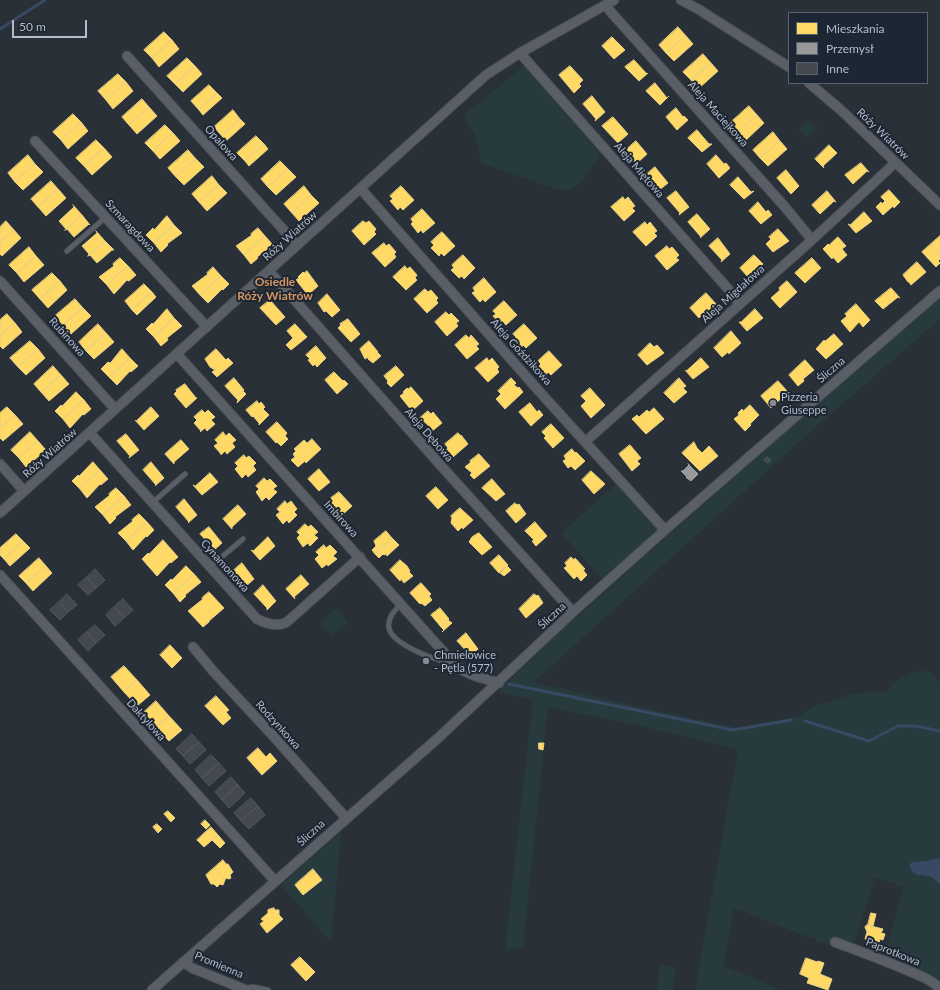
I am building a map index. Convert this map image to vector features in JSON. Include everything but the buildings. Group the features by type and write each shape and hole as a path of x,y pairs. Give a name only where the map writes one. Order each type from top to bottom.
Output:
{"street":[{"name":"Róży Wiatrów","path":"0,513 486,75 604,3 614,0"},
{"path":"681,0 698,9 788,66"},
{"name":"Aleja Maciejkowa","path":"604,3 812,240"},
{"name":"Aleja Miętowa","path":"520,53 729,290 739,304"},
{"name":"Opalowa","path":"127,56 297,245"},
{"name":"Róży Wiatrów","path":"810,84 842,111 940,205"},
{"name":"Szmaragdowa","path":"35,141 207,327"},
{"name":"Aleja Migdałowa","path":"586,442 812,240 895,163"},
{"name":"Aleja Goździkowa","path":"361,189 665,530"},
{"name":"Aleja Dębowa","path":"269,271 443,468 573,612"},
{"name":"Rubinowa","path":"0,281 115,410"},
{"name":"Śliczna","path":"152,990 437,739 573,612 665,530 940,291"},
{"name":"Imbirowa","path":"177,354 453,662 464,672 498,683"},
{"name":"Cynamonowa","path":"90,433 257,619 276,625 282,625 300,612 360,557"},
{"path":"0,464 24,491"},
{"name":"Daktylowa","path":"0,575 275,881"},
{"name":"Rodzynkowa","path":"193,647 346,818"},
{"name":"Paprotkowa","path":"835,942 895,965 934,983 940,989"},
{"name":"Promienna","path":"183,962 192,968 245,989"}],"lane":[{"path":"67,251 106,217"},
{"path":"152,503 185,474"},
{"path":"210,568 243,539"},
{"path":"401,604 394,611 389,620 389,629 395,637 410,648 428,656 444,662 453,662"},
{"path":"245,989 252,987 268,990"}],"green space":[{"path":"525,65 601,155 583,181 571,189 557,190 481,163 476,138 464,115"},
{"path":"809,120 817,128 807,138 799,129"},
{"path":"940,296 940,319 809,433 534,682 737,728 798,717 812,707 849,695 885,692 901,678 915,672 923,671 932,673 940,684 940,989 884,956 904,887 875,877 853,946 854,955 734,908 723,966 781,990 695,990 738,750 632,724 548,707 523,946 505,950 533,700 498,692 543,647"},
{"path":"616,484 659,530 603,579 561,533"},
{"path":"336,608 348,622 332,636 320,623"},
{"path":"341,832 331,942 281,885"},
{"path":"660,965 676,968 673,990 657,990"}],"water":[{"path":"940,858 940,885 933,878 916,874 909,865 912,862"}],"waterway":[{"path":"0,29 45,0"},
{"path":"509,684 733,730 791,720"},
{"path":"805,721 869,741 898,726 916,726 940,731"}],"place":[{"name":"Pizzeria Giuseppe","path":"773,403"},
{"name":"Chmielowice - Pętla (577)","path":"426,661"}],"district":[{"name":"Osiedle Róży Wiatrów","path":"275,289"}]}
